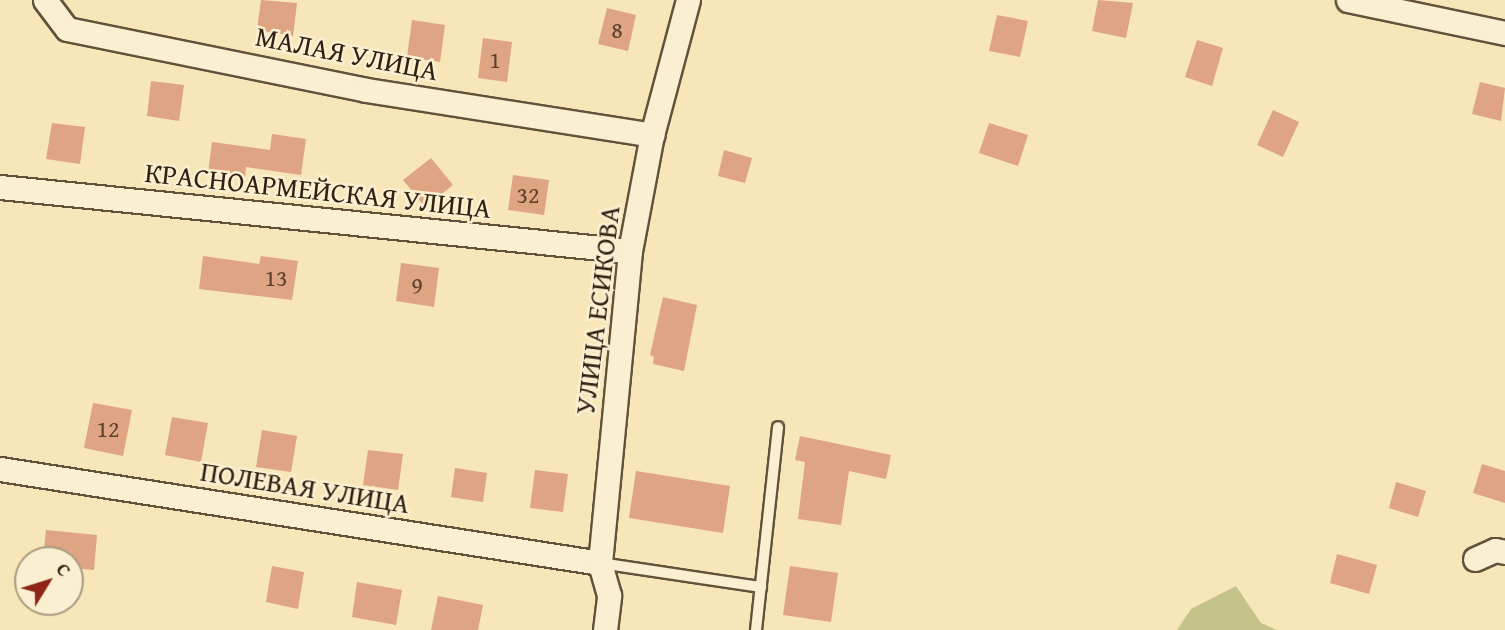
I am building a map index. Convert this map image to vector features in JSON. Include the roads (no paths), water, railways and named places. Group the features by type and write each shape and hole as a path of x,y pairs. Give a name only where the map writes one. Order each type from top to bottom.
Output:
{"street":[{"name":"МАЛАЯ УЛИЦА","path":"45,0 67,29 366,90 652,135"},
{"name":"УЛИЦА ЕСИКОВА","path":"605,630 609,595 600,563 630,251 652,135 688,0"},
{"path":"1348,0 1505,33"},
{"name":"КРАСНОАРМЕЙСКАЯ УЛИЦА","path":"0,187 630,251"},
{"name":"ПОЛЕВАЯ УЛИЦА","path":"0,469 600,563"},
{"path":"1475,559 1495,550 1505,552"}],"lane":[{"path":"756,630 778,427"},
{"path":"600,563 761,587"}]}
